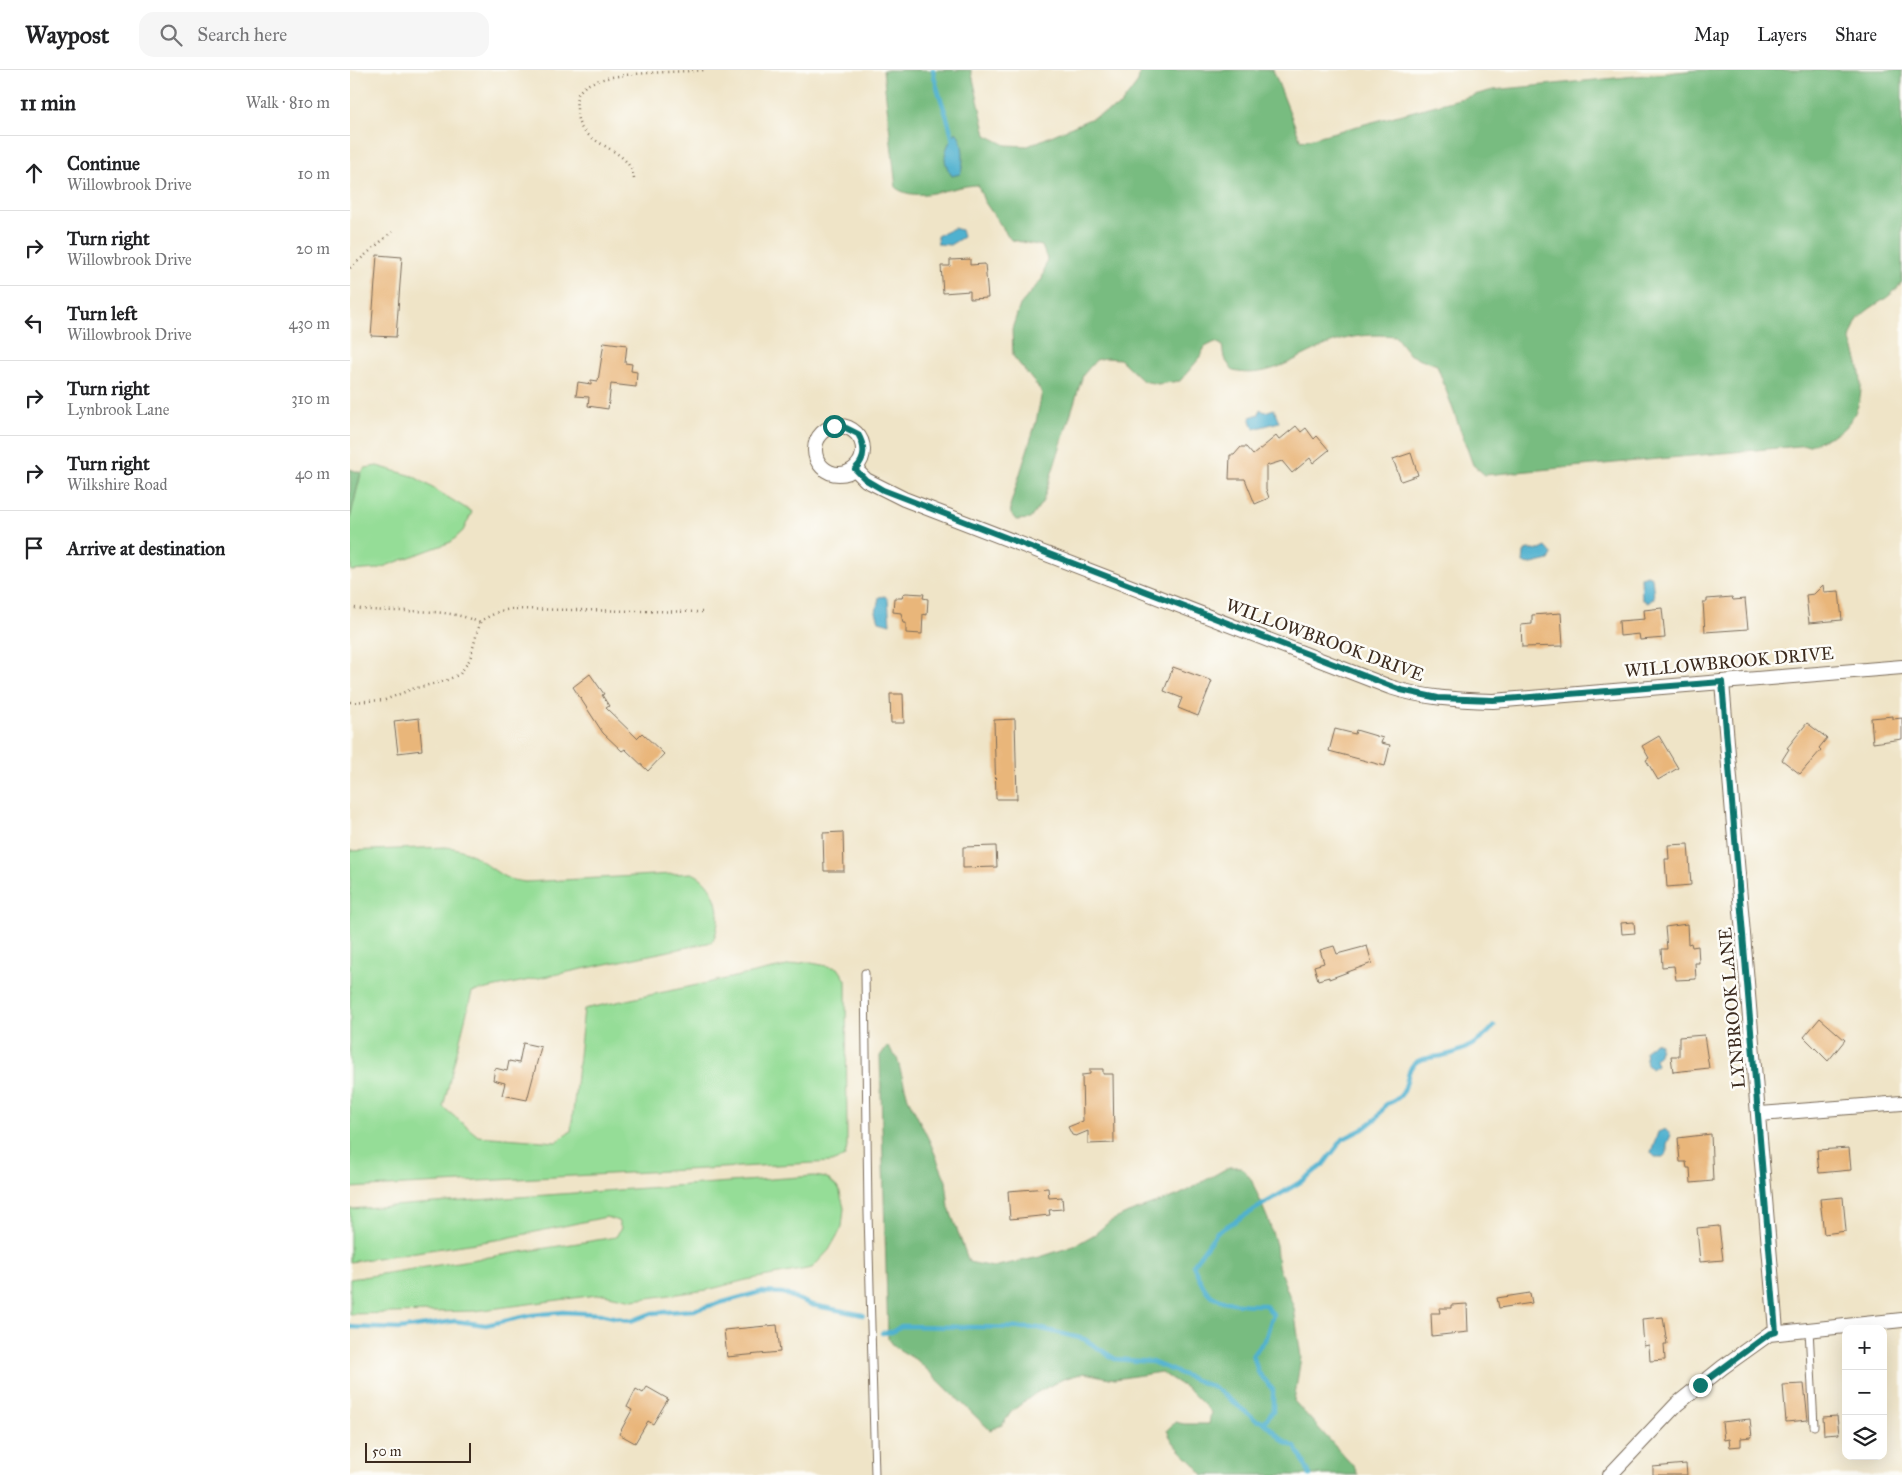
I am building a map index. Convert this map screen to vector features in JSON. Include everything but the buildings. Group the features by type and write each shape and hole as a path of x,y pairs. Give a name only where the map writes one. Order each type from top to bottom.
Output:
{"street":[{"name":"WILLOWBROOK DRIVE","path":"855,469 866,480 904,499 1216,620 1414,694 1454,700 1493,700 1902,667"},
{"name":"LYNBROOK LANE","path":"1722,682 1760,1114 1776,1332"},
{"path":"1760,1114 1902,1103"},
{"path":"1610,1475 1677,1404 1723,1366 1769,1334 1902,1320"}],"lane":[{"path":"865,973 868,1213 875,1475"},
{"path":"1809,1329 1814,1426"}],"path":[{"path":"634,179 633,173 624,159 586,132 577,121 576,98 582,88 597,81 625,74 705,70"},
{"path":"350,268 392,232"},
{"path":"350,608 449,614 470,618 480,623"},
{"path":"350,702 385,700 412,688 445,681 460,674 470,659 480,623 488,615 512,609 704,612"}],"green space":[{"path":"883,70 971,70 986,135 1006,145 1028,146 1120,106 1138,82 1140,70 1273,70 1301,141 1493,90 1697,70 1902,70 1902,282 1892,294 1870,308 1855,324 1850,338 1860,373 1861,384 1858,406 1853,417 1838,432 1810,445 1485,475 1473,465 1437,365 1410,355 1395,336 1379,335 1349,338 1321,347 1272,369 1247,373 1233,371 1224,358 1222,345 1215,342 1205,347 1198,360 1180,381 1158,384 1143,381 1120,359 1105,358 1096,360 1083,375 1043,501 1030,519 1016,520 1011,514 1010,506 1036,422 1042,392 1013,356 1012,329 1020,305 1042,279 1047,259 1042,246 1011,240 984,201 978,185 925,194 914,194 896,188"},
{"path":"377,466 413,476 472,512 463,531 451,542 377,569 351,571 350,518 361,473 365,468"},
{"path":"350,469 361,473 350,518"},
{"path":"455,848 471,854 505,877 525,882 692,873 708,885 713,893 718,913 716,933 712,942 472,992 443,1107 478,1136 556,1142 571,1131 584,1009 806,962 838,968 846,980 847,1147 845,1156 832,1162 350,1188 350,851"},
{"path":"887,1046 897,1058 908,1098 930,1142 946,1181 949,1208 969,1262 993,1267 1040,1257 1074,1246 1095,1234 1109,1222 1128,1213 1179,1195 1229,1167 1241,1167 1251,1179 1269,1222 1276,1245 1278,1266 1294,1308 1301,1357 1294,1401 1354,1467 1358,1475 1203,1475 1174,1443 1167,1430 1175,1422 1209,1424 1211,1412 1189,1390 1161,1372 1115,1379 1084,1373 1063,1379 1036,1393 1012,1411 1002,1425 990,1430 918,1361 895,1347 888,1338 880,1056"},
{"path":"814,1176 827,1178 839,1189 844,1208 842,1227 829,1250 812,1268 746,1280 707,1290 633,1300 604,1294 475,1311 350,1314 350,1279 616,1237 621,1228 618,1221 606,1217 502,1239 350,1262 350,1209"}],"water":[{"path":"956,132 961,140 963,165 960,174 952,176 946,164 945,154"},
{"path":"954,228 961,230 963,237 950,245 938,244 937,236"},
{"path":"1260,409 1265,412 1274,409 1279,422 1254,429 1250,417 1259,414"},
{"path":"1546,547 1552,554 1549,560 1532,564 1523,563 1524,553 1527,549 1540,550"},
{"path":"1647,575 1652,577 1654,598 1648,603 1642,599 1641,577"},
{"path":"885,596 888,600 890,624 879,621 876,612 879,597"},
{"path":"1654,1042 1660,1044 1659,1055 1655,1059 1657,1065 1651,1069 1647,1065 1645,1052"},
{"path":"1665,1129 1671,1135 1667,1144 1667,1153 1663,1157 1655,1157 1651,1153 1658,1132"}],"waterway":[{"path":"933,70 953,143"},
{"path":"1264,1422 1273,1411 1273,1390 1258,1372 1253,1354 1265,1340 1273,1314 1265,1305 1233,1303 1217,1299 1206,1290 1193,1265 1217,1232 1302,1181 1323,1165 1343,1139 1363,1129 1377,1118 1386,1104 1401,1095 1405,1089 1410,1070 1418,1061 1464,1049 1477,1042 1494,1026"},
{"path":"350,1327 400,1329 455,1321 486,1325 532,1315 563,1312 600,1314 631,1321 652,1313 694,1310 760,1292 783,1293 812,1305 863,1315"},
{"path":"882,1333 892,1332 901,1326 1038,1328 1084,1339 1115,1359 1152,1362 1215,1388 1256,1420 1264,1422 1286,1443 1295,1447 1310,1475"}],"route":[{"path":"834,426 851,428 858,434 864,450 862,458 855,469 866,480 883,490 1189,610 1414,694 1454,700 1493,700 1722,682 1760,1114 1776,1332 1769,1334 1723,1366 1700,1385"}]}
